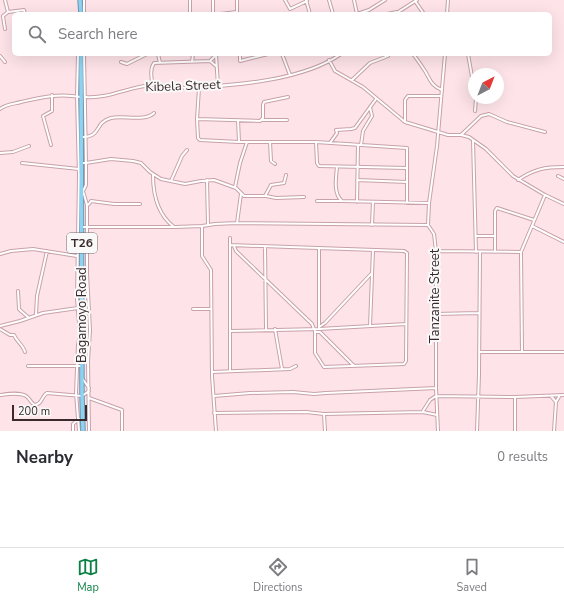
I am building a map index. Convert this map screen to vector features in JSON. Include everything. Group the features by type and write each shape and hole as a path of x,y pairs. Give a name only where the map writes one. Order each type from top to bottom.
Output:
{"highway":[{"path":"82,0 82,12"},
{"name":"Bagamoyo Road","path":"81,56 84,97 82,163 80,169 82,191 80,366 82,377 83,431"}],"street":[{"path":"5,0 8,12"},
{"path":"190,0 190,12"},
{"path":"213,0 213,12"},
{"path":"237,0 237,12"},
{"path":"285,0 290,9 307,1 310,12"},
{"path":"329,0 332,12"},
{"path":"354,0 357,12"},
{"path":"363,12 386,0"},
{"path":"447,12 448,0"},
{"path":"396,12 416,1 423,12"},
{"path":"5,29 3,16 8,12 24,10 25,12"},
{"path":"0,56 5,62"},
{"path":"78,431 77,396 80,366 78,345 80,335 77,299 77,256 80,169 77,96 81,56"},
{"path":"121,62 127,64 140,56"},
{"path":"158,56 160,63"},
{"path":"192,62 193,56"},
{"path":"210,61 214,56"},
{"path":"216,56 218,86"},
{"path":"240,56 240,61 260,56"},
{"path":"283,56 290,75"},
{"name":"Kibela Street","path":"0,109 6,105 60,94 84,97 102,97 122,91 153,85 181,88 218,86 290,75 310,70 337,56"},
{"path":"352,80 370,63 388,56"},
{"path":"414,56 426,72 433,86 442,90"},
{"name":"Tanzanite Street","path":"438,431 435,314 436,251 434,234 428,225 429,203 439,132 445,56"},
{"path":"468,56 470,68"},
{"path":"329,60 336,71 363,87 405,122 451,136 461,135 473,140 491,154 518,180 564,204"},
{"path":"153,85 151,79 152,65 156,63 210,61 216,66"},
{"path":"199,87 197,119 199,139 239,142 316,142 407,148 407,203"},
{"path":"51,145 43,116 52,111 52,95"},
{"path":"405,122 405,100 408,96 441,96"},
{"path":"261,120 263,118 264,102 288,97"},
{"path":"330,143 337,133 336,130 355,128 376,99"},
{"path":"475,111 476,104"},
{"path":"361,145 363,131 372,118 370,107"},
{"path":"89,431 90,330 87,274 87,205 82,191 86,185 86,164 83,137 90,137 101,124 111,118 149,117 154,113"},
{"path":"461,135 481,116 489,114 507,122 545,132"},
{"path":"197,119 287,120"},
{"path":"238,120 239,142"},
{"path":"473,140 476,252"},
{"path":"235,187 240,163 247,142"},
{"path":"270,142 270,160 275,164"},
{"path":"316,142 319,166 407,168"},
{"path":"357,202 358,145"},
{"path":"0,153 13,152 29,146"},
{"path":"171,181 183,155 187,150"},
{"path":"82,163 86,164 111,159 133,161 141,163 153,175 185,184 214,180 235,187 245,196 264,196 276,198 304,197"},
{"path":"22,163 80,169"},
{"path":"337,167 337,192 339,199 344,201"},
{"path":"518,180 534,170 564,167"},
{"path":"153,175 154,191 160,213 165,220 174,227"},
{"path":"264,196 271,185 284,183 286,175"},
{"path":"558,176 564,179"},
{"path":"207,180 208,224"},
{"path":"357,180 407,182"},
{"path":"237,223 241,194"},
{"path":"522,352 521,252 545,195"},
{"path":"87,205 91,201 114,204 140,204"},
{"path":"317,201 429,203"},
{"path":"372,225 373,202"},
{"path":"495,252 495,211 497,208 534,220"},
{"path":"82,227 174,227 237,223 428,225"},
{"path":"202,226 202,256 211,270 212,372 216,431"},
{"path":"532,226 564,242"},
{"path":"476,236 495,236"},
{"path":"230,238 230,371"},
{"path":"230,245 408,252 406,361 404,364 327,368 322,365 315,353 315,332 312,324 236,251 234,246"},
{"path":"265,246 266,329"},
{"path":"318,248 319,328"},
{"path":"0,254 11,251 33,249 77,256"},
{"path":"370,326 373,250"},
{"path":"36,315 37,296 47,251"},
{"path":"436,251 521,252"},
{"path":"477,431 480,352 480,252"},
{"path":"319,328 372,274"},
{"path":"18,291 19,309 29,318"},
{"path":"25,352 24,348 17,342 13,335 1,330 0,327 36,315 78,308"},
{"path":"193,309 211,309"},
{"path":"435,314 479,313"},
{"path":"230,330 314,329 407,324"},
{"path":"275,329 282,369"},
{"path":"315,332 320,332 354,366"},
{"path":"480,352 564,352"},
{"path":"28,366 80,366"},
{"path":"212,372 290,369 296,366"},
{"path":"82,377 89,390"},
{"path":"214,396 293,392 314,394 436,388"},
{"path":"0,395 13,394 25,396 32,404 36,405 41,403 44,394 47,393 82,396 89,390"},
{"path":"550,395 556,402"},
{"path":"554,431 556,402 560,395"},
{"path":"423,412 430,400 436,396 515,397 564,395"},
{"path":"514,431 515,397"},
{"path":"89,398 122,410 122,431"},
{"path":"214,413 306,412 324,414 423,412 437,415"},
{"path":"324,414 325,431"},
{"path":"73,431 73,424 83,416"}]}
